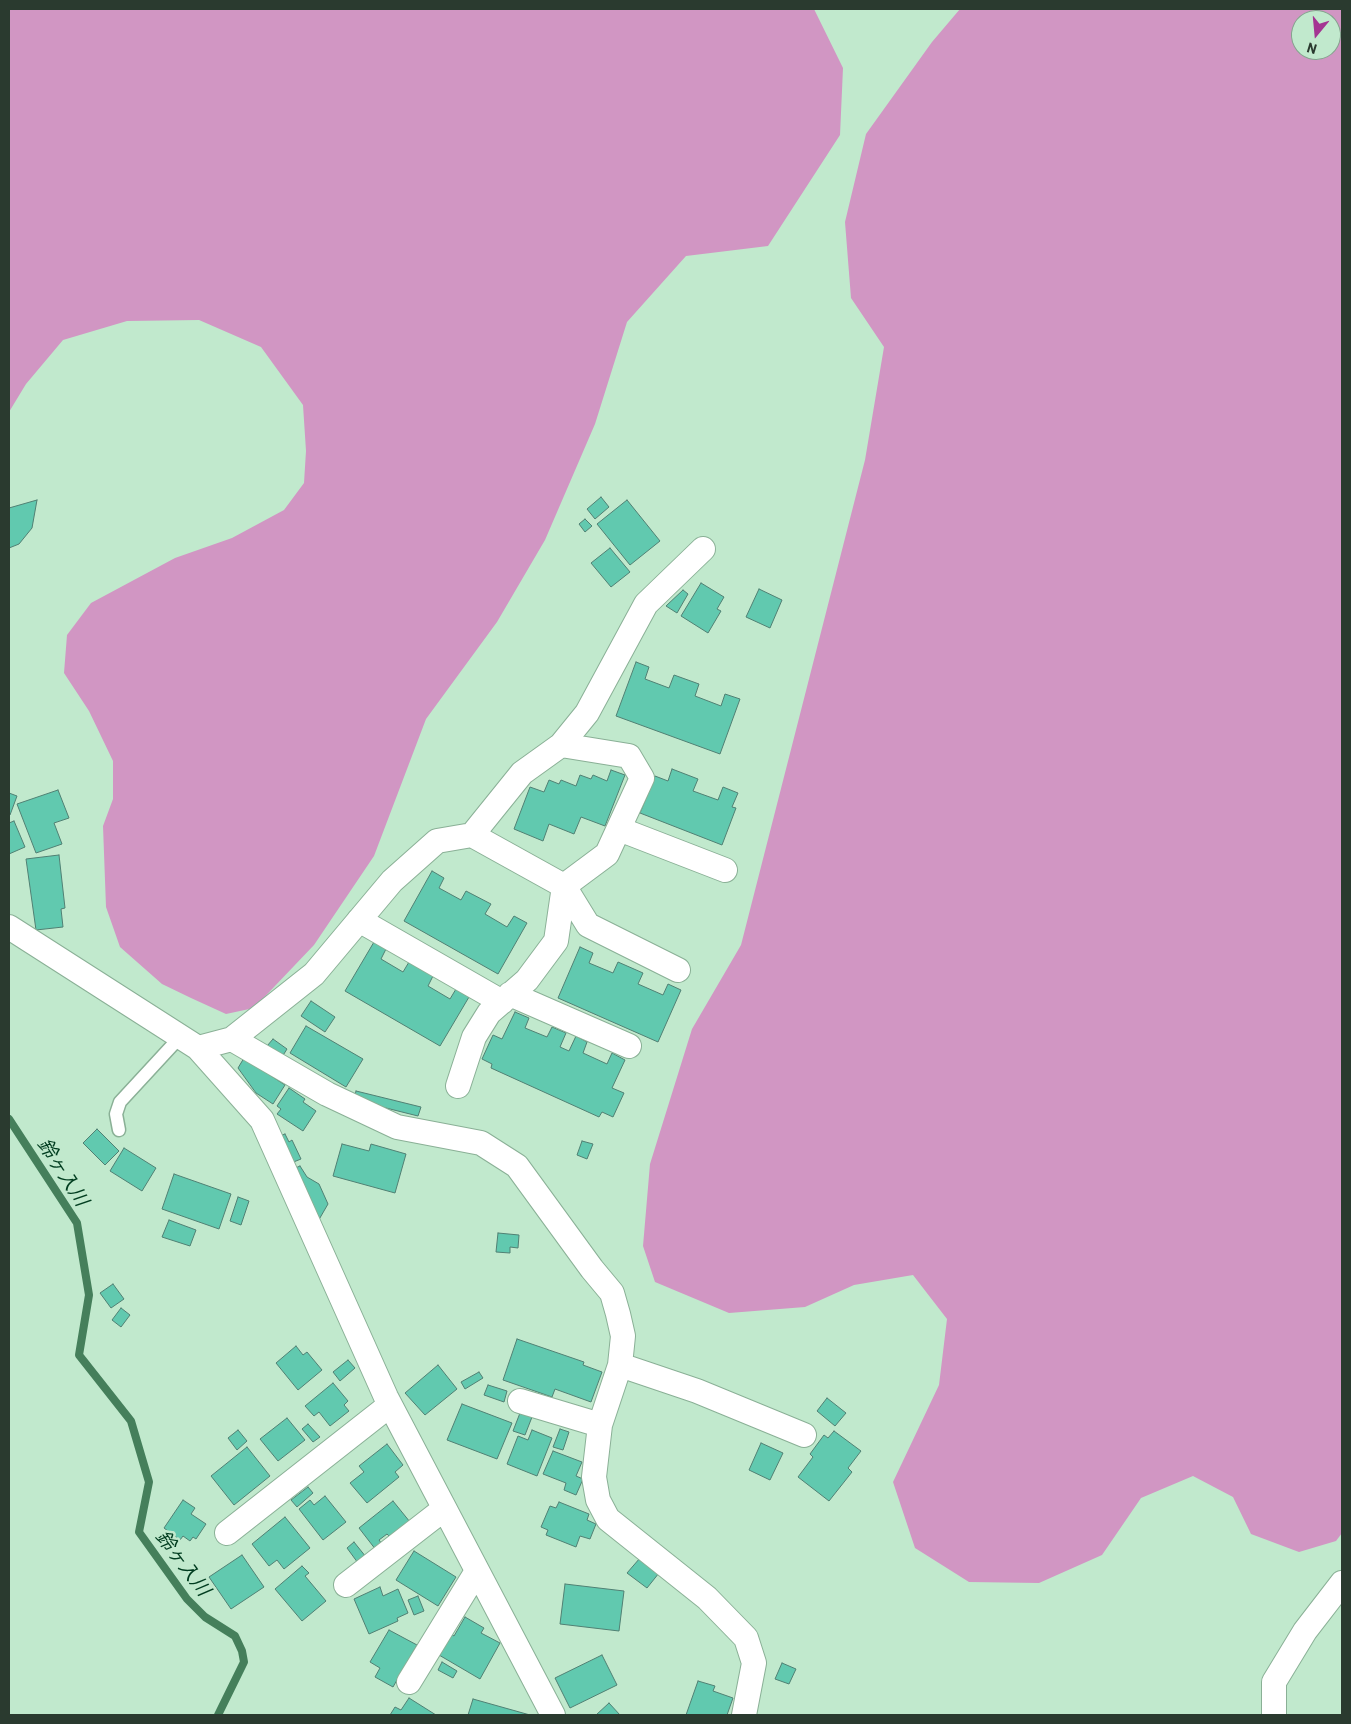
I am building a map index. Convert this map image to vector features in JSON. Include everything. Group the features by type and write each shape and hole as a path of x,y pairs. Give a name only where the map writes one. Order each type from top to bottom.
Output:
{"street":[{"path":"472,835 522,773 561,745 586,713 646,604 704,549"},
{"path":"458,1086 474,1037 489,1013 527,980 556,941 564,886 607,854 642,778 629,756 561,745"},
{"path":"619,829 725,870"},
{"path":"232,1039 314,974 392,881 437,841 472,835 564,886 588,925 678,970"},
{"path":"359,920 506,998 629,1046"},
{"path":"9,927 189,1042 262,1120 390,1405 553,1715"},
{"path":"189,1042 232,1039 327,1094 397,1127 482,1143 517,1166 592,1269 612,1293 623,1336 620,1365 600,1425 594,1477 598,1500 608,1519 707,1598 746,1638 754,1663 744,1715"},
{"path":"620,1365 697,1391 804,1435"},
{"path":"520,1402 600,1425"},
{"path":"227,1533 390,1405"},
{"path":"346,1585 444,1509"},
{"path":"409,1682 477,1571"},
{"path":"1274,1715 1274,1682 1306,1631 1342,1584"}],"lane":[{"path":"119,1130 116,1114 120,1102 189,1042"}],"shaded area":[{"path":"9,9 814,9 843,68 840,135 768,246 686,256 627,322 595,424 545,540 497,622 426,719 374,856 314,945 254,1008 226,1014 162,984 120,947 106,907 103,826 113,799 113,761 89,711 64,673 67,635 91,603 175,558 232,538 284,510 304,483 306,451 303,405 261,347 199,320 127,321 63,340 26,384 9,412"},
{"path":"960,9 1342,9 1342,1533 1336,1541 1299,1552 1251,1534 1233,1497 1193,1476 1141,1498 1102,1555 1039,1583 969,1582 915,1548 893,1482 939,1385 947,1319 913,1275 854,1285 805,1307 729,1313 655,1282 643,1246 650,1164 692,1029 741,945 865,460 884,347 851,298 845,222 866,134 932,42"}],"building":[{"path":"601,497 609,507 595,519 587,509"},
{"path":"37,500 32,528 19,544 9,548 9,508"},
{"path":"627,500 660,541 630,565 597,524"},
{"path":"585,519 592,526 585,532 579,524"},
{"path":"610,548 630,572 611,587 591,563"},
{"path":"701,583 724,597 717,609 721,611 708,633 681,616"},
{"path":"759,589 782,600 770,628 746,617"},
{"path":"683,590 688,594 677,613 666,606"},
{"path":"636,662 649,667 645,679 669,688 674,675 699,684 695,696 721,706 725,694 740,699 720,754 616,716"},
{"path":"672,769 698,779 693,791 718,800 723,787 738,793 732,807 736,808 722,845 640,813 655,776 668,781"},
{"path":"611,770 625,775 605,826 581,817 574,834 549,824 543,841 514,829 530,787 544,792 549,780 559,784 561,780 576,786 580,775 591,779 593,775 607,781"},
{"path":"58,790 69,818 54,823 62,844 36,853 17,804"},
{"path":"9,793 17,796 10,815 9,815"},
{"path":"14,821 25,847 9,854 9,823"},
{"path":"59,855 65,908 61,909 63,927 36,930 26,859"},
{"path":"432,871 444,878 439,888 461,900 466,891 491,904 485,914 507,927 514,916 527,923 498,974 404,921"},
{"path":"374,942 386,949 381,959 403,972 409,962 433,976 428,986 450,999 456,989 469,997 440,1046 345,991"},
{"path":"580,947 593,953 589,963 613,973 618,962 643,973 638,984 663,995 668,984 681,990 658,1042 558,998"},
{"path":"311,1001 335,1017 325,1032 301,1016"},
{"path":"515,1012 529,1018 525,1028 547,1037 552,1027 566,1033 560,1047 569,1051 576,1036 587,1042 583,1053 607,1064 612,1053 625,1060 612,1088 624,1093 613,1117 602,1112 599,1117 491,1068 492,1064 482,1059 493,1035 502,1039"},
{"path":"306,1026 363,1059 346,1087 290,1053"},
{"path":"273,1039 287,1049 282,1057 267,1046"},
{"path":"244,1058 285,1085 273,1104 256,1093 238,1068"},
{"path":"289,1088 305,1099 303,1102 316,1111 303,1131 277,1114 281,1109 277,1106"},
{"path":"356,1091 421,1107 418,1116 354,1100"},
{"path":"97,1129 119,1151 105,1165 83,1143"},
{"path":"285,1134 289,1142 292,1140 301,1159 291,1163 280,1136"},
{"path":"582,1141 593,1144 587,1159 577,1155"},
{"path":"342,1144 369,1151 371,1144 406,1154 395,1193 333,1176"},
{"path":"124,1148 156,1168 142,1191 110,1171"},
{"path":"300,1166 307,1177 319,1184 328,1204 317,1223 291,1170"},
{"path":"174,1174 231,1194 219,1229 162,1209"},
{"path":"238,1197 249,1201 241,1225 230,1221"},
{"path":"169,1220 196,1230 190,1246 162,1237"},
{"path":"498,1233 519,1235 518,1248 510,1247 510,1253 496,1252"},
{"path":"113,1284 124,1299 111,1308 100,1293"},
{"path":"121,1308 130,1315 121,1327 112,1320"},
{"path":"517,1339 584,1362 583,1365 602,1372 591,1402 555,1389 552,1397 503,1380"},
{"path":"296,1346 303,1355 307,1352 322,1370 298,1390 276,1363"},
{"path":"348,1360 355,1368 340,1381 333,1372"},
{"path":"438,1365 457,1389 425,1415 405,1393"},
{"path":"479,1372 483,1378 465,1389 461,1382"},
{"path":"333,1383 348,1401 344,1405 349,1411 330,1426 319,1412 314,1416 305,1406"},
{"path":"488,1385 507,1391 504,1402 484,1395"},
{"path":"827,1398 846,1413 835,1426 817,1411"},
{"path":"462,1404 512,1423 497,1459 447,1440"},
{"path":"520,1413 532,1417 525,1435 513,1431"},
{"path":"287,1418 305,1440 278,1461 260,1439"},
{"path":"308,1424 320,1437 313,1442 302,1429"},
{"path":"560,1429 569,1432 563,1450 553,1447"},
{"path":"238,1430 247,1441 237,1450 228,1438"},
{"path":"532,1430 552,1438 537,1476 507,1464 518,1436 528,1440"},
{"path":"834,1431 861,1451 848,1468 852,1472 829,1501 798,1477 813,1457 810,1454 824,1435 828,1438"},
{"path":"761,1443 783,1453 770,1480 749,1470"},
{"path":"387,1444 403,1465 395,1472 399,1477 367,1503 350,1483 364,1472 359,1466"},
{"path":"247,1447 270,1476 234,1505 211,1476"},
{"path":"553,1451 582,1462 576,1476 583,1479 576,1495 564,1490 566,1483 543,1474"},
{"path":"308,1487 313,1493 297,1507 291,1500"},
{"path":"325,1496 346,1522 323,1540 299,1509 310,1500 314,1505"},
{"path":"183,1500 195,1508 191,1514 206,1524 196,1539 193,1537 190,1541 183,1536 180,1540 164,1528"},
{"path":"393,1501 410,1522 391,1538 387,1534 379,1540 382,1544 376,1550 359,1528"},
{"path":"559,1502 589,1514 587,1520 596,1524 590,1539 580,1536 576,1547 546,1535 548,1530 541,1527 550,1506 556,1508"},
{"path":"285,1517 310,1548 284,1569 277,1560 269,1566 252,1544"},
{"path":"354,1542 366,1557 358,1563 347,1548"},
{"path":"414,1551 456,1577 438,1606 396,1580"},
{"path":"242,1555 264,1587 231,1609 209,1577"},
{"path":"640,1558 659,1573 647,1588 627,1573"},
{"path":"302,1566 309,1573 305,1576 326,1601 302,1621 275,1589"},
{"path":"565,1584 624,1591 619,1631 560,1624"},
{"path":"380,1587 383,1596 398,1589 408,1613 397,1618 398,1621 369,1634 354,1599"},
{"path":"418,1596 424,1611 414,1615 408,1600"},
{"path":"465,1617 484,1628 481,1633 500,1643 480,1679 439,1655 451,1634 454,1636"},
{"path":"389,1630 417,1645 393,1687 375,1677 380,1668 370,1662"},
{"path":"602,1655 617,1685 570,1708 555,1678"},
{"path":"442,1662 457,1671 453,1678 438,1670"},
{"path":"782,1663 796,1669 789,1684 775,1679"},
{"path":"698,1681 715,1686 713,1691 733,1698 727,1715 686,1715"},
{"path":"409,1698 436,1715 390,1715 395,1707 401,1710"},
{"path":"473,1699 530,1715 468,1715"},
{"path":"609,1703 620,1715 596,1715"}],"waterway":[{"name":"鈴ヶ入川","path":"9,1119 77,1223 89,1295 79,1355 131,1421 149,1482 139,1532 187,1599 205,1617 235,1636 242,1651 244,1662 218,1715"}]}
